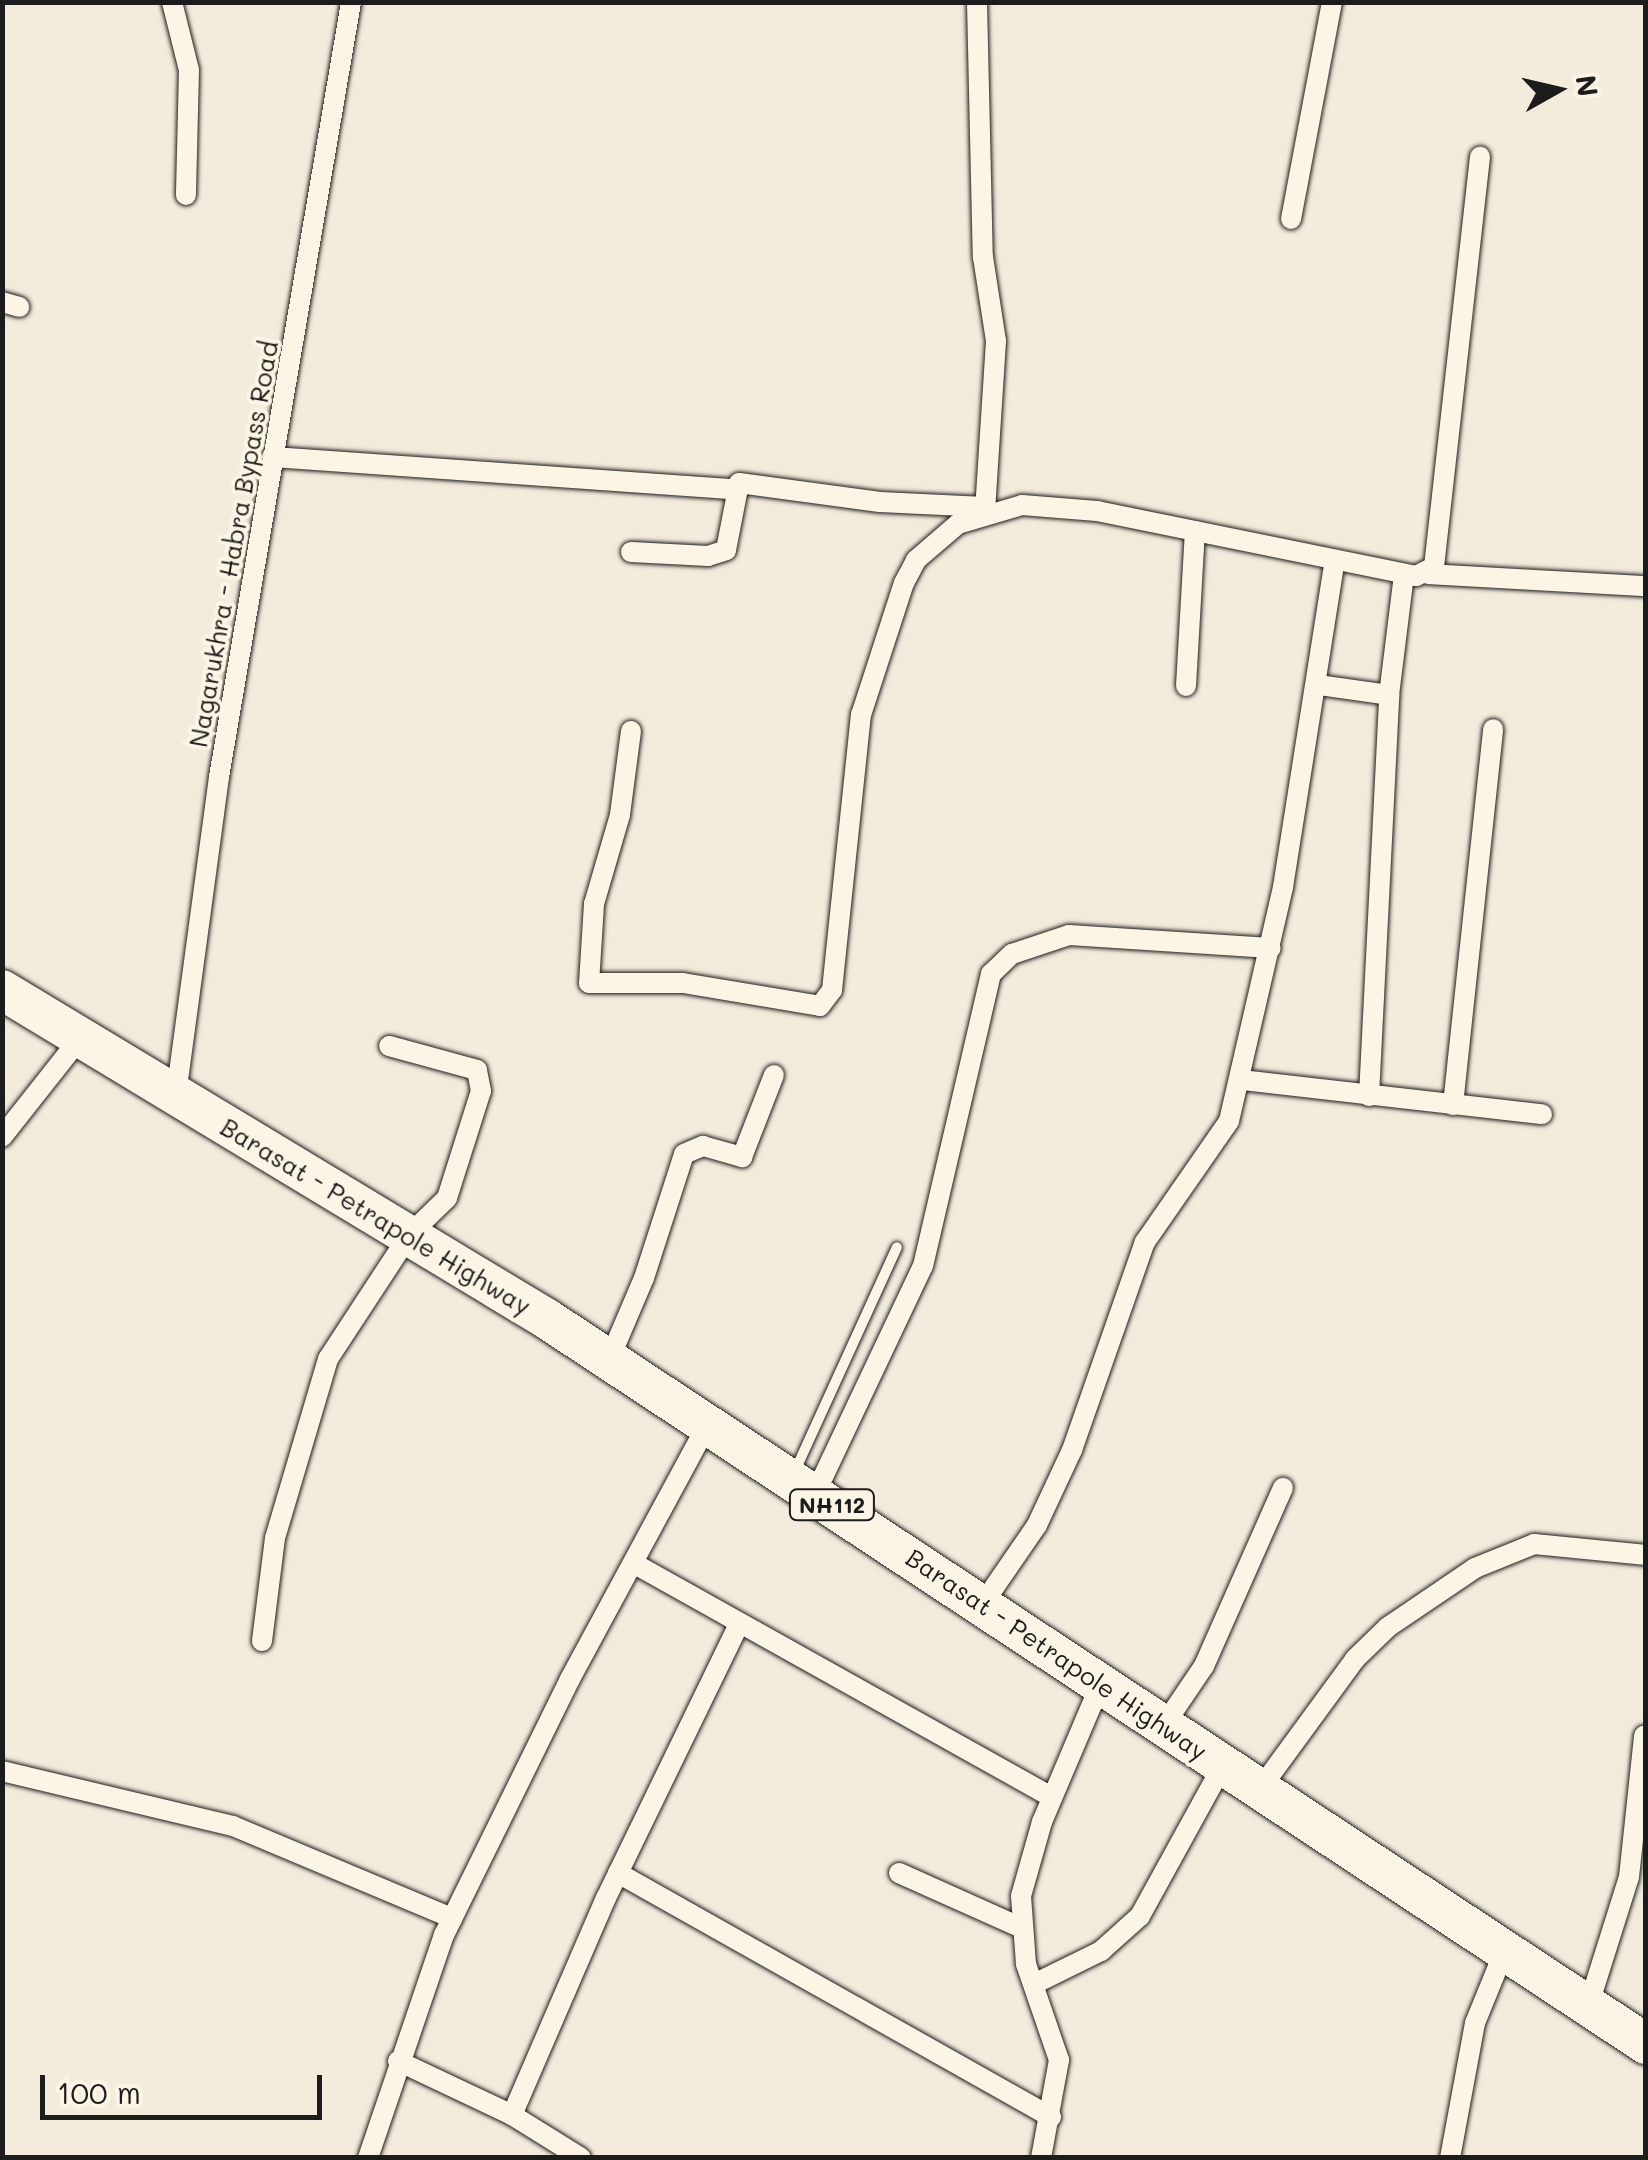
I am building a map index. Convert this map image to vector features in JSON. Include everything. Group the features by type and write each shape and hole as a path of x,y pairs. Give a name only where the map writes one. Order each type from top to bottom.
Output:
{"highway":[{"name":"Barasat - Petrapole Highway","path":"2,990 608,1360 1646,2044"}],"street":[{"path":"172,2 190,70 186,195"},
{"name":"Nagarukhra - Habra Bypass Road","path":"176,1095 185,999 350,2"},
{"path":"977,2 984,257 996,342 985,509"},
{"path":"1291,219 1332,2"},
{"path":"1428,574 1440,553 1480,157"},
{"path":"272,458 734,490"},
{"path":"632,552 719,555 729,544 734,490 739,483 767,482 880,502 985,509 1022,504 1097,511 1404,574 1646,586"},
{"path":"630,730 620,815 594,904 589,983 683,983 820,1006 832,990 860,715 904,583 944,536 985,509"},
{"path":"1186,686 1195,531"},
{"path":"982,1604 1037,1525 1072,1450 1145,1242 1164,1207 1214,1150 1242,1080 1271,948 1319,685 1335,560"},
{"path":"1368,1096 1389,695 1404,574"},
{"path":"1319,685 1389,695"},
{"path":"1454,1104 1493,729"},
{"path":"803,1486 923,1266 991,974 1012,954 1069,935 1271,948"},
{"path":"2,1137 80,1037"},
{"path":"262,1641 275,1538 328,1359 409,1235 446,1198 481,1080 464,1064 390,1046"},
{"path":"608,1360 639,1293 684,1154 702,1146 742,1157 774,1076"},
{"path":"1242,1080 1542,1114"},
{"path":"368,2158 398,2061 452,1918 633,1563 708,1426"},
{"path":"1164,1726 1204,1666 1283,1488"},
{"path":"1260,1790 1355,1660 1388,1627 1475,1568 1534,1544 1646,1555"},
{"path":"633,1563 1052,1796"},
{"path":"512,2115 618,1873 739,1624"},
{"path":"1041,2158 1059,2060 1020,1926 1021,1896 1052,1796 1101,1683"},
{"path":"1588,2007 1629,1877 1644,1736"},
{"path":"1034,1984 1100,1951 1140,1916 1224,1765"},
{"path":"2,1771 233,1826 452,1918"},
{"path":"618,1873 1051,2116"},
{"path":"898,1873 1020,1926"},
{"path":"1450,2158 1475,2023 1504,1952"},
{"path":"398,2061 512,2115 581,2158"}],"lane":[{"path":"803,1486 897,1247"}]}
